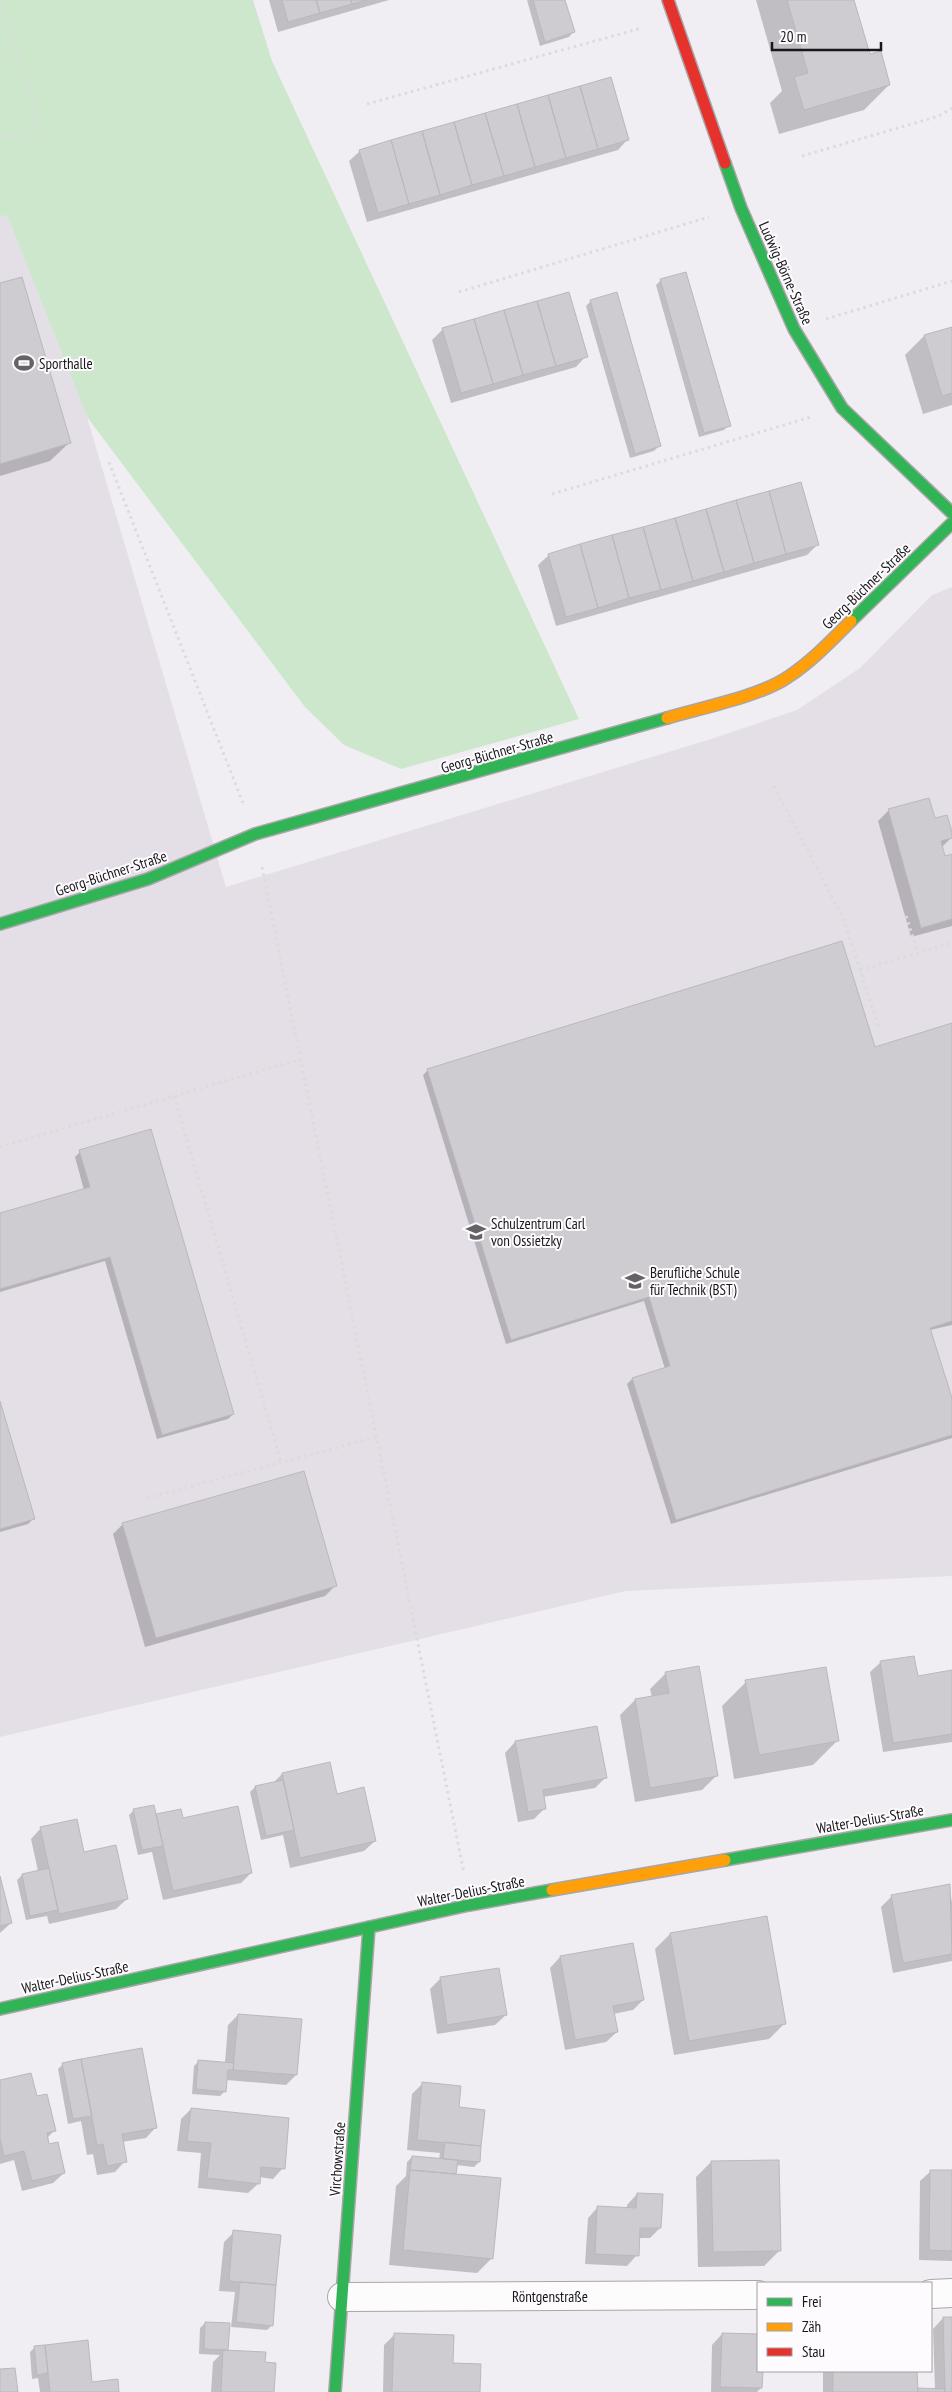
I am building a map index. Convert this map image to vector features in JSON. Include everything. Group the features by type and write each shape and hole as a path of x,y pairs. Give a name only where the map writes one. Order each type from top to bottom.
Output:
{"street":[{"name":"Ludwig-Börne-Straße","path":"668,0 741,208 794,329 842,408 952,513"},
{"name":"Georg-Büchner-Straße","path":"0,924 148,879 255,834 581,744 767,688 787,678 824,648 952,522"},
{"name":"Walter-Delius-Straße","path":"0,2009 469,1905 952,1820"},
{"name":"Virchowstraße","path":"335,2392 369,1928"},
{"path":"932,2294 952,2293"},
{"name":"Röntgenstraße","path":"342,2297 757,2294"}],"path":[{"path":"0,6 38,120 33,132 0,137"},
{"path":"367,104 674,20"},
{"path":"802,156 939,116 952,108"},
{"path":"459,292 741,208"},
{"path":"794,329 952,281"},
{"path":"552,494 842,408"},
{"path":"110,462 255,834 459,1839 469,1905"},
{"path":"774,786 844,920 879,1029"},
{"path":"906,916 918,953"},
{"path":"860,970 952,943"},
{"path":"0,1147 301,1059"},
{"path":"174,1096 282,1462"},
{"path":"147,1498 377,1437"}],"shaded area":[{"name":"Schulzentrum Carl von Ossietzky","path":"7,215 87,417 226,887 711,739 797,710 860,668 932,595 952,587 952,1576 626,1591 0,1737 0,217"}],"green space":[{"path":"0,0 253,0 272,61 579,719 401,769 344,745 305,707 87,417 7,215 0,217"}],"building":[{"path":"282,0 316,0 320,13 288,22"},
{"path":"316,0 351,0 352,4 320,13"},
{"path":"351,0 367,0 352,4"},
{"path":"533,0 565,0 575,32 545,42"},
{"path":"787,0 854,0 870,54 881,51 890,85 804,110 794,77 808,73"},
{"path":"611,77 629,140 598,149 580,86"},
{"path":"580,86 598,149 566,158 548,95"},
{"path":"548,95 566,158 535,167 517,104"},
{"path":"517,104 535,167 504,176 485,113"},
{"path":"485,113 504,176 472,185 454,122"},
{"path":"454,122 472,185 440,195 422,131"},
{"path":"422,131 440,195 409,204 391,140"},
{"path":"391,140 409,204 378,213 359,150"},
{"path":"686,272 731,426 704,433 660,279"},
{"name":"Sporthalle","path":"22,277 71,443 0,464 0,283"},
{"path":"569,292 588,357 556,366 537,301"},
{"path":"617,292 661,446 635,454 590,300"},
{"path":"537,301 556,366 523,375 504,310"},
{"path":"504,310 523,375 493,384 474,319"},
{"path":"474,319 493,384 461,393 442,328"},
{"path":"952,327 952,393 942,396 924,335"},
{"path":"801,482 819,545 786,554 769,491"},
{"path":"769,491 786,554 754,563 736,500"},
{"path":"736,500 754,563 724,572 706,509"},
{"path":"706,509 724,572 693,581 675,518"},
{"path":"675,518 693,581 661,590 643,527"},
{"path":"643,527 661,590 629,598 612,535"},
{"path":"612,535 629,598 598,608 580,544"},
{"path":"580,544 598,608 566,617 548,554"},
{"path":"929,798 935,818 947,815 952,832 952,838 941,841 945,856 952,854 952,919 921,928 888,809"},
{"path":"842,941 875,1047 952,1023 952,1321 930,1328 952,1398 952,1435 676,1520 632,1378 670,1366 649,1297 511,1340 427,1069"},
{"path":"151,1129 234,1414 162,1435 110,1257 0,1289 0,1213 90,1187 79,1150"},
{"path":"0,1401 35,1519 0,1529"},
{"path":"304,1471 337,1586 156,1638 122,1523"},
{"path":"914,1656 918,1676 952,1670 952,1734 893,1743 880,1661"},
{"path":"699,1666 718,1776 650,1788 635,1699 669,1693 665,1672"},
{"path":"826,1667 839,1741 759,1755 745,1680"},
{"path":"597,1726 607,1778 543,1790 546,1809 528,1812 515,1741"},
{"path":"330,1762 337,1794 364,1787 376,1841 300,1858 282,1773"},
{"path":"283,1780 294,1830 266,1836 255,1786"},
{"path":"154,1805 163,1846 142,1850 133,1809"},
{"path":"238,1806 252,1873 173,1891 156,1814 181,1809 183,1818"},
{"path":"77,1819 84,1852 116,1845 128,1899 59,1914 40,1827"},
{"path":"49,1868 58,1910 30,1916 22,1874"},
{"path":"0,1876 12,1923 0,1926"},
{"path":"950,1884 952,1954 903,1963 891,1895"},
{"path":"767,1916 786,2024 689,2041 670,1933"},
{"path":"633,1943 644,2000 613,2006 618,2032 575,2040 560,1956"},
{"path":"499,1968 507,2015 447,2025 440,1977"},
{"path":"238,2014 302,2019 297,2075 233,2070"},
{"path":"142,2048 157,2128 122,2134 127,2162 107,2166 103,2144 97,2145 81,2059"},
{"path":"81,2059 92,2116 73,2119 62,2063"},
{"path":"198,2060 234,2063 233,2070 228,2070 226,2092 196,2089"},
{"path":"31,2073 37,2096 47,2094 56,2131 47,2133 49,2144 58,2142 65,2173 32,2181 24,2151 4,2156 0,2138 0,2080"},
{"path":"422,2082 461,2086 459,2107 485,2110 481,2146 417,2140"},
{"path":"191,2108 289,2118 285,2169 261,2167 260,2184 207,2178 211,2143 187,2141"},
{"path":"445,2142 481,2146 480,2162 443,2159"},
{"path":"412,2156 458,2160 456,2174 410,2170"},
{"path":"779,2160 781,2251 713,2252 711,2161"},
{"path":"410,2170 501,2178 493,2259 403,2250"},
{"path":"930,2170 952,2170 952,2251 929,2250"},
{"path":"637,2193 663,2194 661,2228 640,2228 639,2256 595,2254 597,2206 636,2208"},
{"path":"233,2230 281,2235 276,2285 229,2281"},
{"path":"240,2282 276,2285 273,2326 236,2322"},
{"path":"943,2317 952,2317 952,2392 945,2392"},
{"path":"205,2322 230,2323 228,2350 204,2349"},
{"path":"394,2333 454,2335 453,2363 481,2364 480,2392 392,2392"},
{"path":"722,2333 757,2334 757,2372 763,2372 762,2388 720,2387"},
{"path":"88,2340 92,2382 118,2379 119,2392 50,2392 45,2345"},
{"path":"45,2345 48,2373 37,2375 34,2346"},
{"path":"223,2350 266,2352 265,2362 276,2363 274,2392 221,2392"},
{"path":"15,2368 18,2392 0,2392 0,2369"},
{"path":"833,2372 917,2372 918,2392 833,2392"},
{"path":"918,2388 945,2389 945,2392 918,2392"}],"traffic: fast":[{"path":"725,163 741,208 794,329 842,408 952,513"},
{"path":"851,621 952,523"},
{"path":"0,924 148,879 255,834 667,718"},
{"path":"725,1860 952,1820"},
{"path":"0,2009 469,1905 552,1890"},
{"path":"335,2392 369,1927"}],"traffic: slow":[{"path":"667,718 747,696 776,684 805,665 851,621"},
{"path":"552,1890 725,1860"}],"traffic: jam":[{"path":"668,0 725,163"}],"place":[{"name":"Sporthalle","path":"24,363"},
{"name":"Schulzentrum Carl von Ossietzky","path":"476,1232"},
{"name":"Berufliche Schule für Technik (BST)","path":"635,1281"}]}
